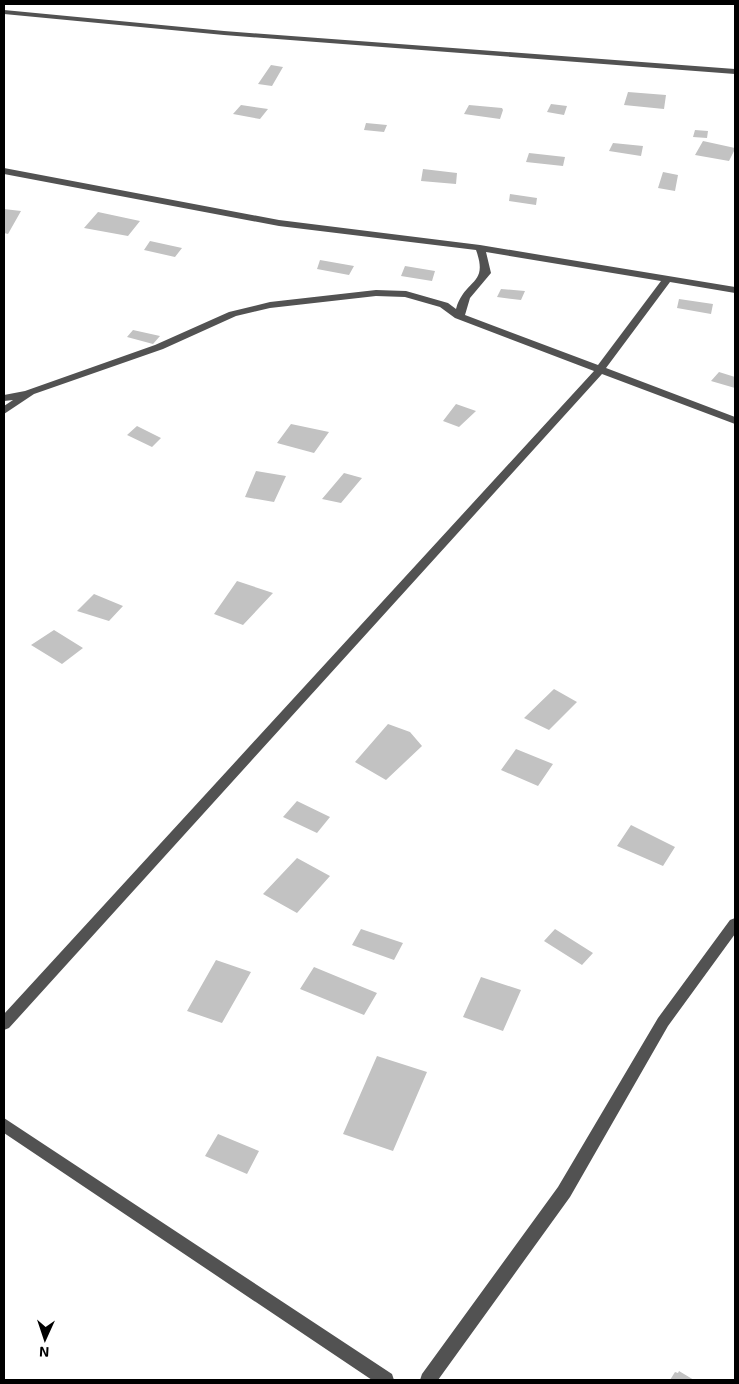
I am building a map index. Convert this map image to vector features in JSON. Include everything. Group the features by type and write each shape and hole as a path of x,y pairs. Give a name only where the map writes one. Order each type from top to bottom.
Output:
{"street":[{"path":"4,12 234,34 735,72"},
{"path":"4,171 279,223 480,248 735,290"},
{"path":"460,316 464,299 482,281 486,272 486,263 480,248"},
{"path":"4,1024 600,370 667,279"},
{"path":"4,398 30,392 159,347 233,314 270,305 376,293 406,294 444,305 460,316 735,421"},
{"path":"4,411 30,392"},
{"path":"428,1380 564,1192 663,1022 735,924"},
{"path":"4,1125 386,1380"}],"building":[{"path":"271,65 283,67 272,86 258,84"},
{"path":"628,92 666,95 664,109 624,105"},
{"path":"551,104 567,106 564,115 547,112"},
{"path":"241,105 268,109 260,119 233,114"},
{"path":"469,105 502,108 503,110 500,119 464,114"},
{"path":"366,123 387,125 384,132 364,130"},
{"path":"695,130 708,131 707,138 693,137"},
{"path":"703,141 735,149 729,161 695,155"},
{"path":"613,143 643,146 641,156 609,151"},
{"path":"529,153 565,157 563,166 526,162"},
{"path":"423,169 457,173 456,184 421,181"},
{"path":"663,172 678,175 675,191 658,188"},
{"path":"510,194 537,198 536,205 509,201"},
{"path":"4,209 21,211 8,234 4,233"},
{"path":"98,212 140,221 128,236 84,228"},
{"path":"150,241 182,248 175,257 144,250"},
{"path":"320,260 354,266 349,275 317,269"},
{"path":"405,266 435,271 432,281 401,276"},
{"path":"501,289 525,291 521,300 497,297"},
{"path":"679,299 713,304 711,314 677,308"},
{"path":"133,330 160,336 153,344 127,337"},
{"path":"719,372 735,377 735,388 711,381"},
{"path":"456,404 476,411 459,427 443,421"},
{"path":"291,424 329,432 314,453 277,443"},
{"path":"137,426 161,438 152,447 127,435"},
{"path":"256,471 286,476 274,502 245,497"},
{"path":"344,473 362,478 341,503 322,499"},
{"path":"237,581 273,593 243,625 214,614"},
{"path":"94,594 123,606 109,621 77,611"},
{"path":"54,630 83,648 62,664 31,645"},
{"path":"554,689 577,702 549,730 524,718"},
{"path":"388,724 410,732 422,746 386,780 355,762"},
{"path":"516,749 553,764 538,786 501,770"},
{"path":"297,801 330,817 317,833 283,817"},
{"path":"631,825 675,847 663,866 617,846"},
{"path":"297,858 330,876 297,913 263,894"},
{"path":"361,929 403,943 394,960 352,945"},
{"path":"555,929 593,953 582,965 544,941"},
{"path":"216,960 251,972 222,1023 187,1011"},
{"path":"314,967 377,993 364,1015 300,989"},
{"path":"481,977 521,990 503,1031 463,1017"},
{"path":"377,1056 427,1072 393,1151 343,1134"},
{"path":"218,1134 259,1151 247,1174 205,1156"},
{"path":"679,1371 694,1380 670,1380 675,1372 678,1373"}]}
